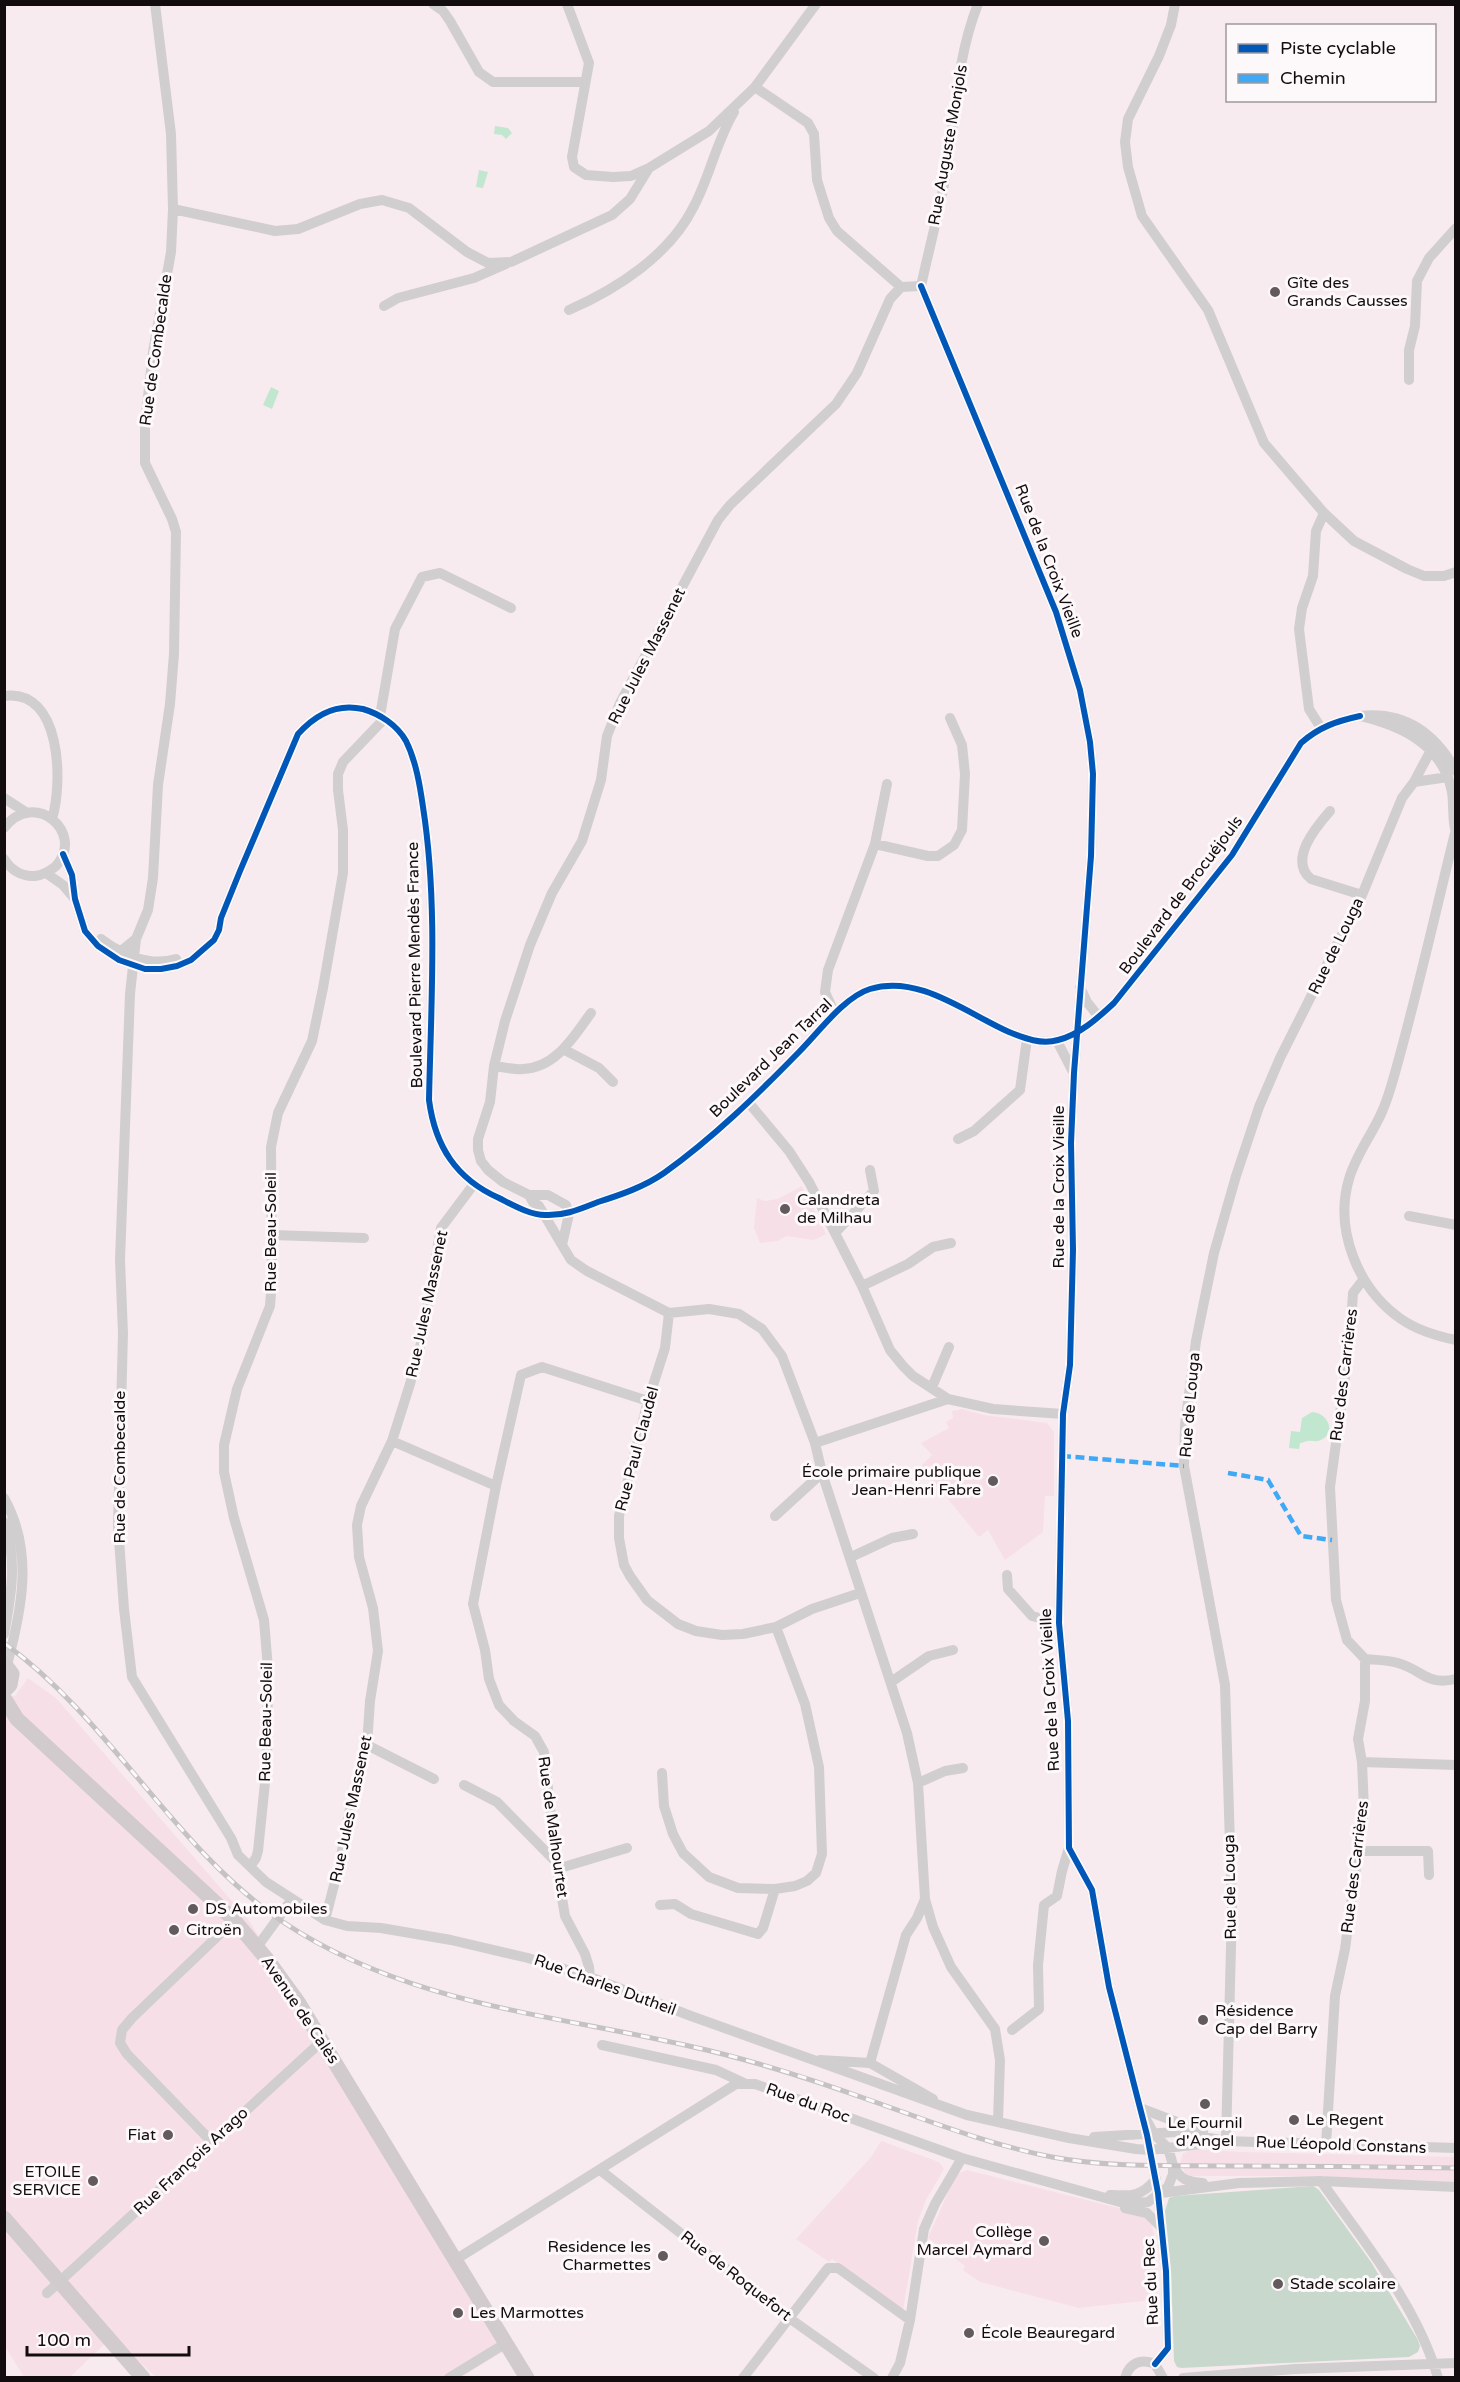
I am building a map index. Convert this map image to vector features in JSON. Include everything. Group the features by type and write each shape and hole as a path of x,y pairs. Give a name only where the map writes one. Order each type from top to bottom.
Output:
{"street":[{"name":"Rue de Combecalde","path":"155,4 171,134 172,209 171,252 153,352 145,424 146,464 176,532 174,654 170,704 158,785 153,878 148,910 136,939 133,961 120,1260 123,1333 118,1526 132,1677 231,1838 238,1855 251,1865 266,1882 326,1920"},
{"path":"433,4 443,11 450,21 479,72 493,82 585,82"},
{"path":"567,4 589,63 572,157 574,167 586,176 613,177 632,176 649,168 709,131 754,87 816,4"},
{"name":"Rue Auguste Monjols","path":"921,286 947,166 970,26 978,4"},
{"path":"1175,4 1171,25 1160,56 1128,119 1125,142 1132,185 1142,216 1214,320 1264,443 1323,513 1354,541 1407,569 1424,576 1444,576 1455,572"},
{"path":"754,87 808,123 814,134 817,180 837,231 901,287 921,286"},
{"path":"569,310 597,298 662,252 694,206 721,134 740,102"},
{"path":"384,306 398,298 474,278 612,215 630,199 649,168"},
{"path":"172,209 273,231 298,229 360,204 382,200 409,208 467,252 488,263 511,262"},
{"path":"1409,380 1409,350 1415,326 1417,280 1429,258 1455,228"},
{"name":"Rue de la Croix Vieille","path":"921,286 1056,612 1080,690 1090,742 1091,856 1076,1032 1071,1143 1073,1250 1070,1365 1063,1414 1059,1623 1068,1720 1070,1848 1092,1890 1109,1987 1140,2108 1150,2134 1150,2150 1158,2193"},
{"name":"Rue Jules Massenet","path":"568,1209 548,1196 529,1195 503,1182 488,1170 481,1161 478,1150 478,1139 490,1102 495,1066 514,989 552,893 582,841 601,780 607,736 620,703 718,520 730,505 836,404 856,373 890,299 901,287"},
{"path":"1321,728 1309,709 1299,629 1302,608 1313,576 1316,531 1323,513"},
{"path":"382,717 395,629 422,577 440,573 511,608"},
{"path":"4,696 25,698 39,706 48,720 55,742 57,777 57,804 52,819 44,814 27,813 18,815 5,827"},
{"name":"Boulevard Pierre Mendès France","path":"52,819 59,826 63,836 63,854 72,875 75,899 85,931 98,946 133,961 157,962 182,957 202,944 221,918 298,734 310,720 333,710 347,707 362,709 382,717 399,731 406,741 413,760 426,827 430,869 429,1100 432,1122 450,1160 474,1184"},
{"name":"Boulevard de Brocuéjouls","path":"1060,1039 1099,1017 1134,979 1225,864 1301,743 1335,721 1378,714 1411,723 1433,739 1447,756 1452,774 1455,832 1421,981 1389,1094 1349,1178 1344,1210 1348,1243 1363,1280 1400,1318 1420,1329 1455,1340"},
{"name":"Boulevard de Brocuéjouls","path":"1360,716 1401,728 1415,736 1452,774"},
{"name":"Rue Beau-Soleil","path":"251,1865 258,1851 267,1762 268,1669 264,1620 234,1518 224,1472 224,1445 237,1389 270,1306 272,1280 271,1147 278,1113 312,1041 343,873 343,830 338,774 343,762 382,717"},
{"path":"875,844 928,856 938,856 954,845 962,830 965,774 962,745 950,718"},
{"name":"Rue de Louga","path":"1226,2141 1232,1908 1225,1685 1184,1466 1185,1425 1196,1341 1214,1253 1259,1107 1280,1058 1362,895 1402,798 1414,782 1431,750"},
{"path":"1414,782 1452,774"},
{"path":"836,1014 825,992 828,970 875,844 887,784"},
{"path":"4,798 27,813"},
{"path":"1330,811 1316,827 1302,856 1303,866 1307,876 1311,879 1362,895"},
{"path":"4,870 37,876 46,873 59,862 63,854"},
{"path":"4,859 18,873"},
{"name":"Boulevard Pierre Mendès France","path":"46,873 63,885 75,899"},
{"name":"Boulevard Pierre Mendès France","path":"80,916 103,941 133,961"},
{"name":"Rue de Combecalde","path":"121,951 136,939"},
{"name":"Boulevard Jean Tarral","path":"474,1184 519,1208 541,1211 568,1209 596,1203 644,1184 663,1174 748,1103 836,1014 853,998 869,989 902,986 917,988 1026,1039 1048,1042 1060,1039"},
{"path":"1080,987 1099,1017"},
{"path":"495,1066 524,1069 537,1067 552,1059 564,1049 591,1013"},
{"path":"958,1139 974,1131 1020,1090 1026,1039"},
{"path":"1060,1039 1074,1073"},
{"path":"564,1049 599,1068 613,1082"},
{"path":"748,1103 789,1151 809,1182 862,1286 891,1350 913,1376 948,1399 1012,1412 1063,1414"},
{"path":"835,1233 874,1191 870,1170"},
{"name":"Rue Jules Massenet","path":"326,1920 349,1813 367,1745 370,1701 378,1651 373,1608 359,1557 357,1525 361,1506 392,1441 421,1343 441,1228 474,1184"},
{"name":"Rue Jules Massenet","path":"529,1195 572,1260 587,1271 669,1313"},
{"path":"562,1245 568,1209"},
{"path":"1409,1216 1455,1225"},
{"path":"272,1235 364,1238"},
{"path":"862,1286 908,1264 933,1246 951,1244"},
{"name":"Rue des Carrières","path":"1326,2144 1335,1996 1345,1949 1364,1809 1362,1762 1358,1739 1365,1701 1365,1659 1347,1640 1336,1600 1330,1487 1350,1340 1353,1293 1363,1280"},
{"path":"669,1313 709,1309 739,1314 762,1329 782,1356 815,1443 822,1473 851,1557 860,1593 908,1733 918,1783 925,1899 933,1927 951,1967 995,2029 1000,2057 998,2121"},
{"name":"Rue Paul Claudel","path":"669,1313 665,1348 648,1401 619,1515 619,1538 624,1565 630,1576 647,1600 678,1624 722,1635 743,1634 776,1627 812,1610 860,1593"},
{"path":"932,1387 950,1347"},
{"name":"Rue de Malhourtet","path":"590,1977 590,1967 585,1954 565,1916 556,1866 544,1752 535,1736 514,1721 499,1705 489,1679 485,1650 473,1604 521,1375 542,1367 648,1401"},
{"path":"815,1443 948,1399"},
{"path":"392,1441 496,1486"},
{"path":"776,1516 822,1473"},
{"path":"4,1498 17,1527 23,1563 23,1592 6,1664 12,1680 4,1691"},
{"path":"4,1522 12,1550 4,1634"},
{"path":"851,1557 892,1538 913,1534"},
{"path":"1007,1575 1008,1589 1032,1616 1059,1623"},
{"path":"662,1773 664,1806 673,1834 683,1853 709,1877 738,1888 775,1889 795,1886 807,1881 816,1873 822,1854 819,1767 805,1704 776,1627"},
{"path":"891,1682 929,1656 953,1650"},
{"path":"1365,1659 1400,1664 1440,1683 1455,1679"},
{"name":"Avenue de Calès","path":"4,1698 17,1719 233,1919 257,1947 298,2002 527,2378"},
{"path":"367,1745 434,1779"},
{"path":"1362,1762 1455,1766"},
{"path":"918,1783 945,1771 963,1768"},
{"path":"464,1785 497,1802 556,1866 627,1848"},
{"path":"1012,2030 1039,2009 1038,1965 1044,1905 1057,1896 1070,1848"},
{"path":"1359,1851 1428,1851 1429,1875"},
{"path":"660,1905 675,1904 691,1914 758,1934 763,1928 775,1889"},
{"path":"257,1947 292,1899"},
{"path":"870,2062 906,1935 925,1899"},
{"name":"Rue Charles Dutheil","path":"326,1920 347,1926 381,1928 451,1940 528,1958 590,1977 955,2112 1069,2138 1150,2150"},
{"path":"211,2141 127,2054 120,2043 122,2030 221,1933 229,1930 244,1934"},
{"name":"Rue François Arago","path":"47,2293 61,2283 211,2141 322,2041"},
{"path":"602,2045 716,2070 745,2084"},
{"name":"Rue Charles Dutheil","path":"808,2059 870,2062 955,2112"},
{"name":"Rue du Roc","path":"455,2260 736,2084 755,2084 962,2158 1127,2204 1148,2202 1158,2193 1239,2183"},
{"name":"Rue Léopold Constans","path":"1140,2108 1226,2141"},
{"name":"Rue Léopold Constans","path":"1150,2134 1177,2132 1226,2141"},
{"name":"Rue de la Croix Vieille","path":"1150,2134 1168,2148 1173,2165"},
{"name":"Rue Charles Dutheil","path":"1069,2138 1150,2134"},
{"name":"Rue Léopold Constans","path":"1150,2150 1226,2141 1455,2148"},
{"path":"892,2378 900,2363 910,2320 924,2229 935,2204 962,2158"},
{"path":"1173,2165 1181,2178 1186,2181 1239,2183 1321,2181 1455,2187"},
{"path":"1158,2193 1168,2187 1173,2165"},
{"name":"Rue de Roquefort","path":"600,2170 789,2318 874,2378"},
{"path":"1092,2194 1133,2196 1146,2190 1156,2179"},
{"path":"1321,2181 1401,2298 1434,2364 1438,2378"},
{"name":"Rue du Rec","path":"1155,2364 1168,2348 1166,2271 1158,2193"},
{"path":"1092,2194 1114,2205 1147,2213 1162,2228"},
{"path":"4,2217 136,2375"},
{"path":"743,2378 828,2268 838,2268 910,2320"},
{"path":"449,2378 506,2343"},
{"path":"1122,2376 1136,2362 1147,2361 1160,2369 1163,2378"},
{"path":"1183,2378 1294,2369 1455,2364"}],"shaded area":[{"path":"495,126 508,128 512,133 506,139 502,135 494,134"},
{"path":"479,170 488,172 483,188 476,187"},
{"path":"271,387 279,391 272,409 263,405"},
{"name":"Calandreta de Milhau","path":"802,1186 826,1234 814,1240 786,1236 778,1241 760,1243 754,1228 757,1198 765,1201 778,1199"},
{"name":"École primaire publique Jean-Henri Fabre","path":"962,1409 984,1415 1047,1423 1054,1432 1054,1496 1045,1496 1043,1532 1005,1560 988,1530 979,1537 921,1466 932,1455 921,1443 949,1428 946,1422 953,1418 952,1411"},
{"path":"1312,1412 1318,1413 1327,1420 1328,1434 1318,1441 1300,1443 1299,1449 1289,1448 1291,1431 1300,1432 1302,1418"},
{"path":"28,1678 56,1698 250,1922 506,2350 461,2377 157,2378 112,2337 70,2377 25,2378 5,2347 4,1698 15,1696"},
{"path":"881,2141 939,2162 944,2169 926,2200 918,2221 903,2310 832,2259 829,2262 796,2239 872,2156"},
{"path":"1190,2149 1455,2157 1455,2182 1322,2176 1191,2176 1185,2173 1180,2162 1183,2154"},
{"name":"Collège Marcel Aymard","path":"967,2170 1150,2216 1156,2244 1158,2305 1152,2300 1079,2308 980,2282 963,2270 965,2266 928,2238 953,2181 959,2173"},
{"name":"Stade scolaire","path":"1313,2186 1319,2190 1371,2262 1418,2340 1420,2346 1418,2352 1409,2357 1177,2367 1174,2361 1171,2271 1165,2211 1169,2198"}],"railway":[{"path":"4,1643 42,1674 78,1709 175,1822 244,1892 283,1922 330,1950 379,1971 429,1989 480,2003 689,2046 736,2058 806,2078 985,2140 1052,2157 1074,2161 1140,2165 1456,2168"}],"marked path":[{"path":"1062,1456 1184,1466"},
{"path":"1228,1473 1268,1480 1301,1536 1332,1540"}],"cycle path":[{"path":"921,286 1056,612 1080,690 1090,742 1093,774 1091,856 1074,1073 1071,1143 1073,1250 1070,1365 1063,1414 1059,1623 1068,1721 1069,1848 1092,1890 1109,1987 1147,2135 1158,2193 1166,2271 1168,2348 1155,2364"},
{"path":"63,854 72,875 75,899 85,931 98,946 119,960 145,969 177,966 191,960 214,940 240,871 298,734 319,716 335,709 363,709 388,721 402,735 412,757 417,774 428,843 432,916 429,1100 436,1132 450,1159 471,1181 516,1206 539,1215 552,1215 579,1209 632,1190 664,1173 734,1116 841,1007 860,993 870,989 888,986 924,991 1009,1032 1033,1040 1052,1041 1066,1038 1081,1030 1114,1003 1232,855 1301,743 1329,725 1360,716"}],"place":[{"name":"Gîte des Grands Causses","path":"1275,292"},
{"name":"Calandreta de Milhau","path":"785,1209"},
{"name":"École primaire publique Jean-Henri Fabre","path":"993,1481"},
{"name":"DS Automobiles","path":"193,1909"},
{"name":"Citroën","path":"174,1930"},
{"name":"Résidence Cap del Barry","path":"1203,2020"},
{"name":"Le Fournil d'Angel","path":"1205,2104"},
{"name":"Le Regent","path":"1294,2120"},
{"name":"Fiat","path":"168,2135"},
{"name":"ETOILE SERVICE","path":"93,2181"},
{"name":"Collège Marcel Aymard","path":"1044,2241"},
{"name":"Residence les Charmettes","path":"663,2256"},
{"name":"Stade scolaire","path":"1278,2284"},
{"name":"Les Marmottes","path":"458,2313"},
{"name":"École Beauregard","path":"969,2333"}]}
